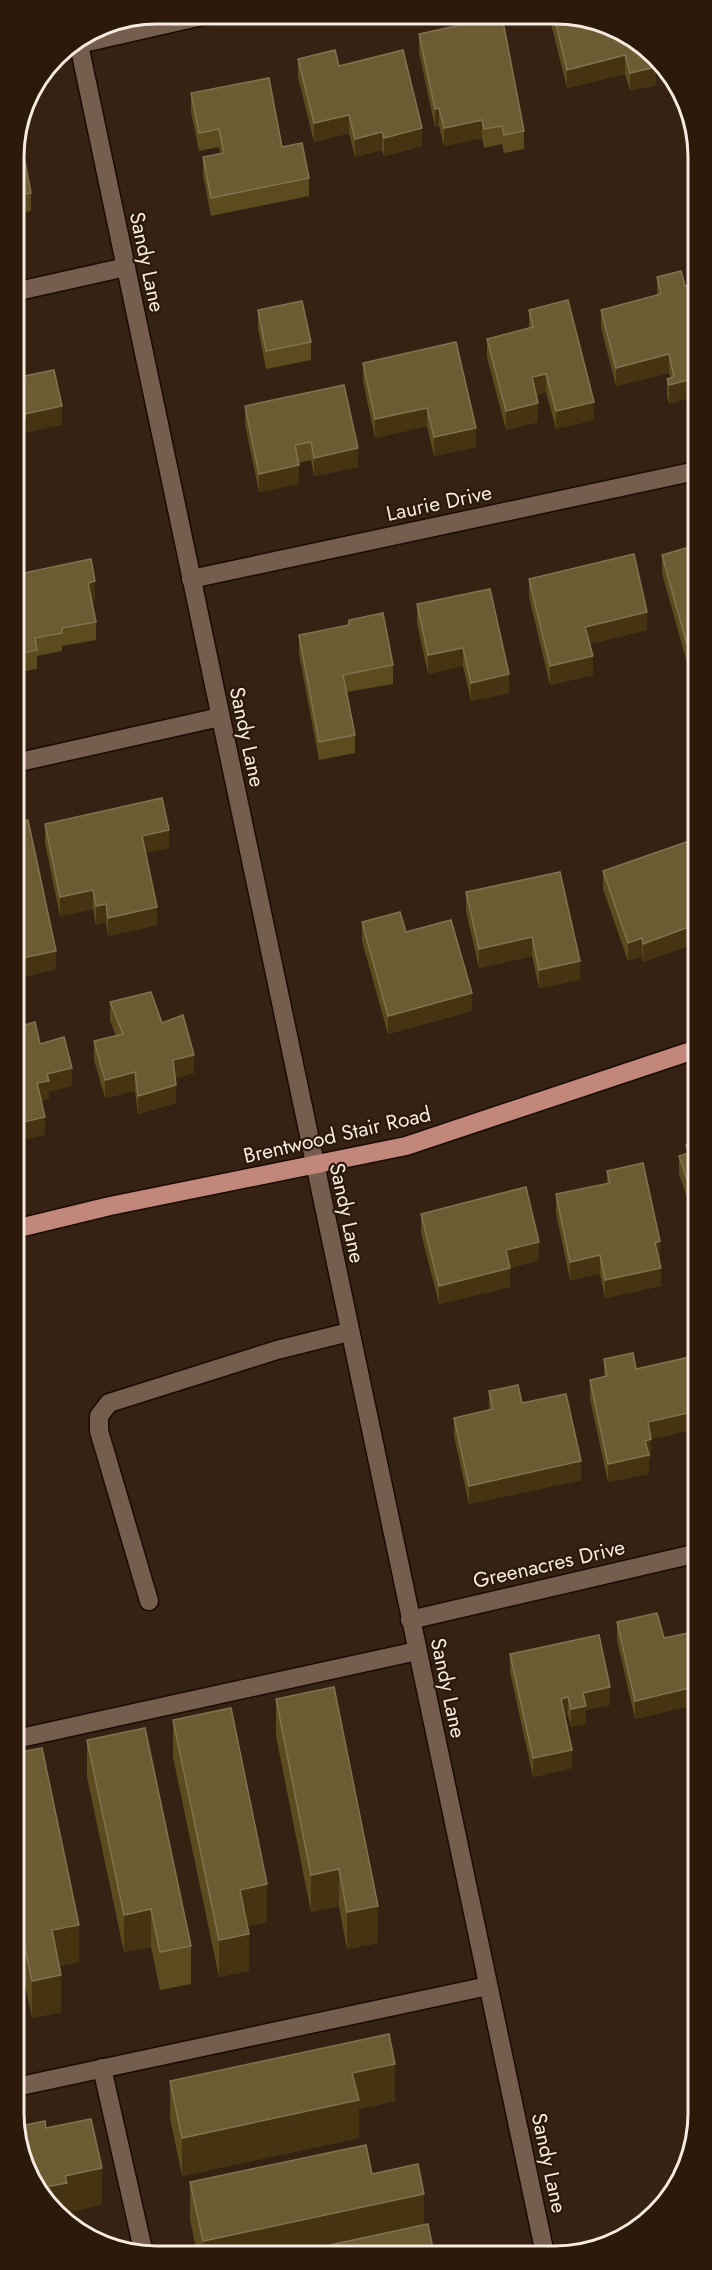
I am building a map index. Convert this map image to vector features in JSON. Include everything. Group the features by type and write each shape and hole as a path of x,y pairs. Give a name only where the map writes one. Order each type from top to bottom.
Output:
{"main road":[{"name":"Brentwood Stair Road","path":"24,1227 110,1206 406,1146 688,1052"}],"street":[{"path":"99,38 164,24"},
{"name":"Sandy Lane","path":"79,49 543,2246"},
{"path":"24,290 126,267"},
{"name":"Laurie Drive","path":"191,579 688,473"},
{"path":"24,761 220,717"},
{"path":"149,1601 99,1431 99,1416 109,1403 277,1350 350,1332"},
{"name":"Greenacres Drive","path":"410,1620 688,1555"},
{"path":"24,1737 417,1651"},
{"path":"24,2085 488,1986"},
{"path":"102,2068 142,2245"}],"building":[{"path":"465,24 504,24 524,131 504,135 502,126 484,129 482,120 444,128 439,108 435,109 419,34"},
{"path":"556,24 598,31 614,38 629,46 653,68 630,73 625,55 567,70"},
{"path":"335,50 339,66 403,50 422,128 384,138 382,132 355,139 349,115 314,123 298,59"},
{"path":"269,78 282,147 302,143 309,178 211,198 203,157 224,153 219,129 199,133 191,93"},
{"path":"24,156 31,193 24,194"},
{"path":"681,271 685,286 688,285 688,380 669,385 667,379 674,377 669,354 616,368 601,310 661,294 657,277"},
{"path":"568,300 594,402 556,411 546,374 532,377 538,403 506,411 487,339 533,327 529,310"},
{"path":"302,301 311,342 266,351 258,310"},
{"path":"456,342 476,428 434,437 427,408 375,419 363,363"},
{"path":"54,370 62,406 25,414 24,420 24,376"},
{"path":"344,385 358,448 314,458 311,442 295,445 299,465 259,474 245,406"},
{"path":"688,547 687,645 662,555"},
{"path":"634,554 647,612 585,627 593,656 550,666 529,579"},
{"path":"91,559 95,581 88,583 96,622 62,628 62,633 35,638 37,650 24,653 24,573"},
{"path":"490,589 509,674 471,683 463,648 428,655 417,604"},
{"path":"383,613 393,665 343,675 355,735 319,742 299,635 349,625 349,620"},
{"path":"162,798 169,830 142,836 157,907 108,918 106,904 96,906 93,890 60,897 45,824"},
{"path":"28,820 56,951 24,958 24,821"},
{"path":"688,841 688,927 643,944 642,938 628,943 603,871"},
{"path":"560,872 580,961 539,970 532,937 479,949 466,892"},
{"path":"400,912 406,932 451,920 472,993 388,1016 362,922"},
{"path":"151,992 162,1023 183,1015 194,1055 173,1060 176,1085 138,1096 135,1072 105,1080 94,1041 123,1034 110,1002"},
{"path":"35,1022 40,1044 64,1037 72,1068 47,1074 49,1081 37,1083 45,1117 24,1122 24,1025"},
{"path":"688,1153 688,1182 679,1156"},
{"path":"643,1163 660,1241 655,1243 661,1268 605,1280 600,1255 570,1262 556,1194 610,1183 607,1171"},
{"path":"526,1187 539,1242 506,1250 510,1268 439,1286 421,1214"},
{"path":"633,1353 636,1369 688,1357 688,1413 648,1422 651,1439 645,1441 649,1455 608,1464 590,1380 607,1376 604,1359"},
{"path":"518,1385 522,1403 566,1394 581,1461 469,1486 454,1418 493,1409 489,1391"},
{"path":"657,1613 664,1638 688,1633 688,1688 635,1701 617,1622"},
{"path":"599,1635 610,1687 583,1693 586,1706 571,1709 568,1697 561,1699 572,1750 533,1758 510,1654"},
{"path":"334,1687 378,1906 347,1912 339,1869 311,1875 276,1699"},
{"path":"231,1708 267,1884 240,1890 249,1934 219,1940 173,1720"},
{"path":"145,1728 191,1946 160,1952 151,1909 124,1915 87,1740"},
{"path":"42,1748 79,1925 52,1930 61,1975 32,1981 24,1943 24,1751"},
{"path":"389,2034 395,2064 352,2073 359,2100 182,2138 170,2081"},
{"path":"91,2119 102,2168 65,2176 67,2183 46,2187 31,2156 25,2125 45,2121 46,2128"},
{"path":"366,2145 372,2174 418,2164 424,2194 203,2241 190,2182"},
{"path":"428,2224 432,2246 325,2246"}]}
